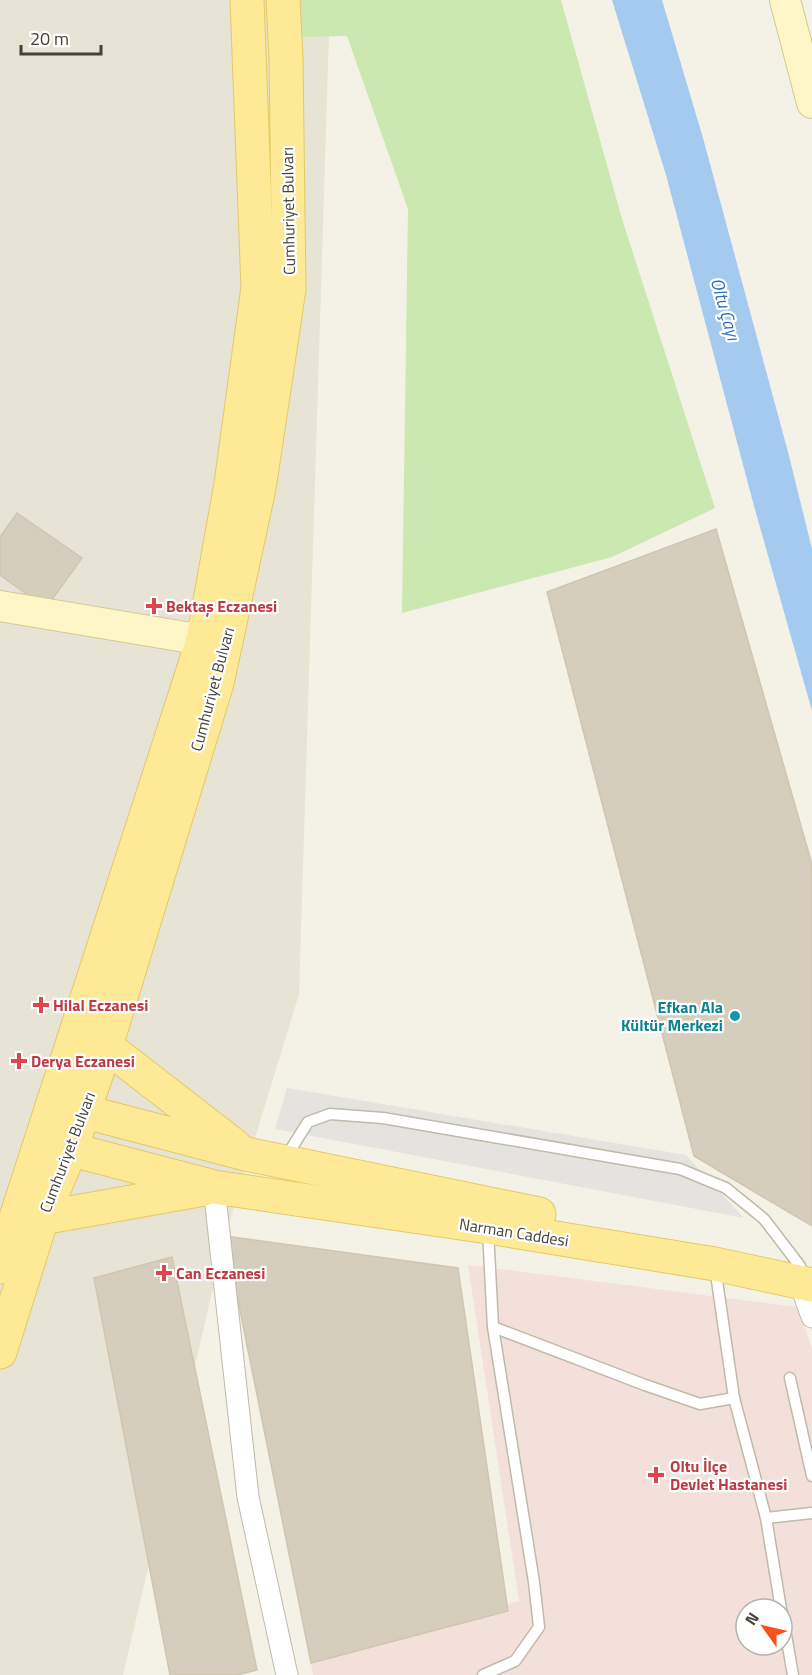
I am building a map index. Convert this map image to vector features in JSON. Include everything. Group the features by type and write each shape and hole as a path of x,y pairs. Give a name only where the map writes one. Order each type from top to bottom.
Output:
{"main road":[{"name":"Cumhuriyet Bulvarı","path":"0,1352 42,1218 55,1146 52,1104 203,640 231,484 258,288 247,0"},
{"name":"Cumhuriyet Bulvarı","path":"0,1266 55,1146 84,1111 217,683 259,488 289,289 283,0"},
{"name":"Narman Caddesi","path":"106,1046 246,1154"},
{"name":"Narman Caddesi","path":"52,1104 246,1154 806,1276"},
{"name":"Narman Caddesi","path":"55,1146 214,1187 806,1276"},
{"name":"Narman Caddesi","path":"42,1218 214,1187"}],"street":[{"path":"785,0 812,103"},
{"path":"0,606 203,640"},
{"path":"214,1187 248,1497 287,1675"},
{"path":"806,1276 812,1317"}],"lane":[{"path":"283,1162 308,1122 330,1114 383,1118 680,1169 726,1188 764,1219 806,1276"},
{"path":"483,1675 515,1661 538,1628 534,1582 493,1327 488,1227"},
{"path":"715,1264 734,1398 766,1518 780,1597"},
{"path":"493,1327 700,1404 734,1398"},
{"path":"790,1378 812,1476"},
{"path":"766,1518 812,1513"},
{"path":"790,1657 793,1675"}],"shaded area":[{"path":"0,0 330,0 299,994 225,1236 195,1366 257,1670 237,1675 149,1564 123,1675 0,1675"},
{"path":"287,1088 686,1155 744,1218 275,1129"},
{"name":"Oltu İlçe Devlet Hastanesi","path":"468,1265 798,1307 812,1349 812,1675 313,1675 311,1663 519,1601"}],"green space":[{"path":"291,0 561,0 622,219 715,508 612,557 402,613 408,209 347,36 294,37"}],"water":[{"name":"Oltu Çayı","path":"612,0 662,0 703,138 812,549 812,711 754,506 666,175"}],"building":[{"path":"17,513 82,558 46,608 0,575 0,537"},
{"name":"Efkan Ala Kültür Merkezi","path":"716,529 811,861 812,1226 694,1156 547,592"},
{"path":"225,1236 458,1268 508,1611 311,1663"},
{"path":"172,1257 257,1670 237,1675 170,1675 94,1278"}],"place":[{"name":"Bektaş Eczanesi","path":"154,606"},
{"name":"Hilal Eczanesi","path":"41,1005"},
{"name":"Efkan Ala Kültür Merkezi","path":"735,1016"},
{"name":"Derya Eczanesi","path":"19,1061"},
{"name":"Can Eczanesi","path":"164,1273"},
{"name":"Oltu İlçe Devlet Hastanesi","path":"656,1475"}]}
